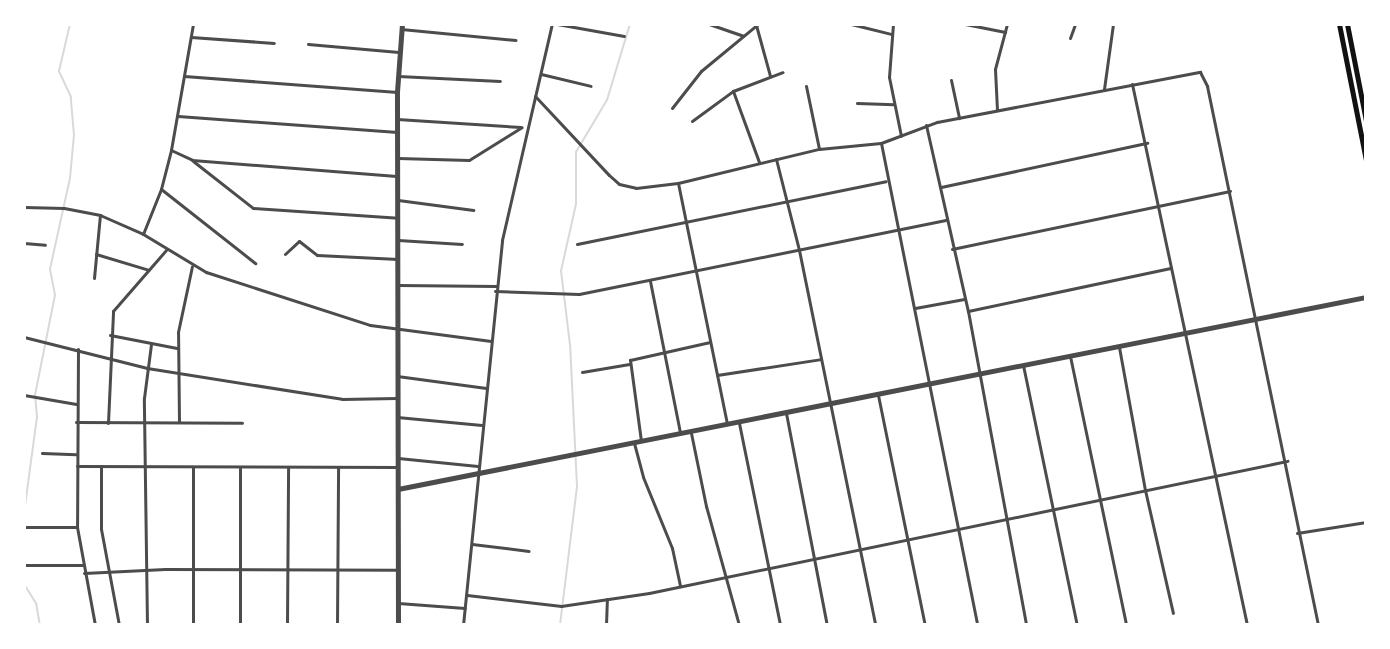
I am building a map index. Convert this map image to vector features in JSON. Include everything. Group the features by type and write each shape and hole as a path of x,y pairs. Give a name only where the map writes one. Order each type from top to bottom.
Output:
{"highway":[{"path":"1339,24 1366,160"},
{"path":"1347,24 1366,121"}],"street":[{"path":"143,234 161,189 171,150 193,24"},
{"path":"463,625 496,289 509,204 552,24"},
{"path":"557,24 624,36"},
{"path":"709,24 743,36"},
{"path":"851,24 891,34"},
{"path":"893,24 888,64 901,136"},
{"path":"965,24 1005,32"},
{"path":"998,110 995,69 1006,24"},
{"path":"1070,38 1075,24"},
{"path":"1104,89 1113,24"},
{"path":"672,108 688,83 757,25 770,76"},
{"path":"398,625 397,92 402,27 515,40"},
{"path":"191,37 274,43"},
{"path":"308,44 399,52"},
{"path":"535,96 619,184 636,188 678,183 819,149 880,143 926,125 1197,71 1207,86 1230,191 1287,461 1297,533 1318,625"},
{"path":"692,121 733,91 783,72"},
{"path":"541,74 591,86"},
{"path":"184,76 397,92"},
{"path":"398,76 500,81"},
{"path":"951,80 959,118"},
{"path":"1132,83 1147,143 1170,268 1247,625"},
{"path":"806,86 819,149"},
{"path":"733,91 759,163"},
{"path":"856,103 894,104"},
{"path":"178,116 397,132"},
{"path":"397,119 527,128"},
{"path":"926,125 941,187 952,249 968,311 1026,625"},
{"path":"398,158 469,160 522,128"},
{"path":"880,143 977,625"},
{"path":"941,187 1147,143"},
{"path":"171,150 192,160 253,208 398,218"},
{"path":"776,159 798,250 875,625"},
{"path":"192,160 398,176"},
{"path":"577,244 686,224 886,181"},
{"path":"678,183 727,425"},
{"path":"161,189 255,263"},
{"path":"952,249 1230,191"},
{"path":"398,200 473,210"},
{"path":"24,207 73,209 100,215 143,234 192,266 398,331 491,341"},
{"path":"94,278 100,215"},
{"path":"398,285 579,294 946,220"},
{"path":"398,240 462,244"},
{"path":"285,254 299,241 317,255 398,259"},
{"path":"24,243 45,245"},
{"path":"108,423 110,334 113,310 166,250"},
{"path":"96,254 149,270"},
{"path":"179,422 177,348 192,266"},
{"path":"968,311 1170,268"},
{"path":"650,280 680,435"},
{"path":"398,489 830,406 1023,364 1366,297"},
{"path":"915,308 964,299"},
{"path":"110,334 177,348"},
{"path":"24,336 147,368 342,399 397,398"},
{"path":"642,442 629,364 633,356 710,342"},
{"path":"147,625 146,422 147,368 151,344"},
{"path":"1118,345 1145,490 1173,613"},
{"path":"78,349 77,527 95,625"},
{"path":"1070,355 1126,625"},
{"path":"717,375 821,359"},
{"path":"582,372 629,364"},
{"path":"1023,364 1077,625"},
{"path":"398,376 486,388"},
{"path":"24,395 76,404"},
{"path":"878,395 925,625"},
{"path":"786,413 826,625"},
{"path":"397,417 482,425"},
{"path":"76,422 242,423"},
{"path":"739,423 780,625"},
{"path":"692,433 725,576 739,625"},
{"path":"634,443 672,548 680,586"},
{"path":"42,453 76,454"},
{"path":"398,458 478,466"},
{"path":"467,595 545,606 607,599 680,586 1005,516 1287,461"},
{"path":"76,466 398,467"},
{"path":"101,466 101,529 119,625"},
{"path":"193,467 195,571 193,625"},
{"path":"287,625 288,467"},
{"path":"336,625 338,467"},
{"path":"240,468 240,625"},
{"path":"1297,533 1366,522"},
{"path":"24,527 77,527"},
{"path":"472,544 529,551"},
{"path":"24,565 83,565"},
{"path":"84,573 147,569 195,571 398,570"},
{"path":"606,625 607,599"},
{"path":"398,603 465,608"}],"waterway":[{"path":"24,513 37,417 35,395 55,295 50,269 70,178 74,135 71,97 59,71 70,24"},
{"path":"560,625 577,486 570,345 561,271 576,204 576,152 607,100 630,24"},
{"path":"24,584 36,603 40,625"}]}
